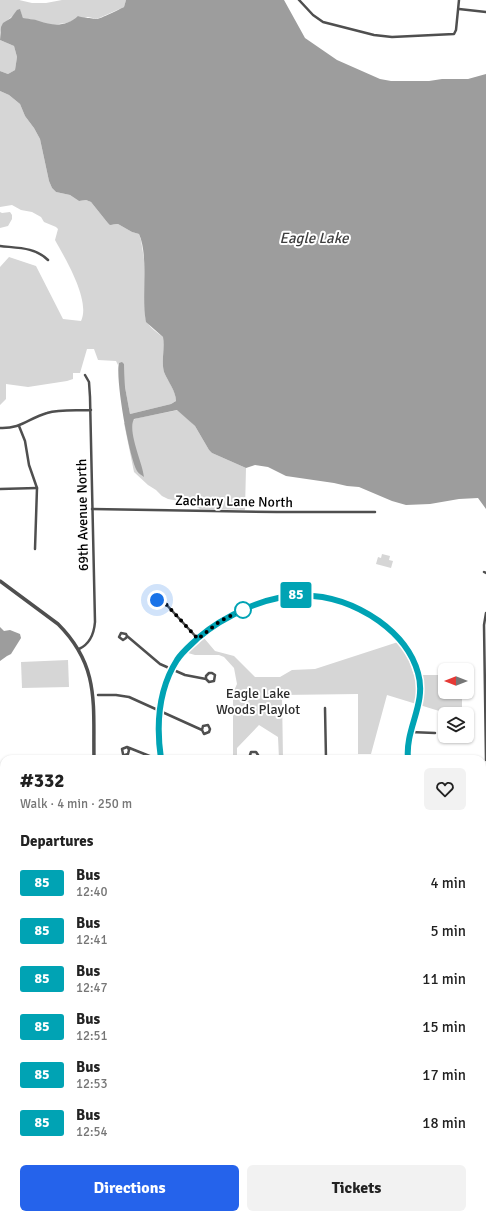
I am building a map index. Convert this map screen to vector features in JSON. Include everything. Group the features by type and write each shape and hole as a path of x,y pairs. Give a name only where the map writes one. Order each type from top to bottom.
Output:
{"street":[{"path":"299,0 313,15 323,22 374,35 392,37 452,35 455,33 459,0"},
{"path":"459,9 486,12"},
{"path":"0,246 31,250 43,255 48,260"},
{"name":"69th Avenue North","path":"79,649 85,645 92,636 95,622 91,410 89,382 85,375"},
{"path":"0,428 19,426 46,413 91,410"},
{"path":"19,426 25,441 29,465 37,488 35,550"},
{"path":"0,489 37,488"},
{"name":"Zachary Lane North","path":"92,509 375,512"},
{"path":"0,581 58,624 79,649 88,668 92,689 94,755"},
{"path":"160,755 157,731 159,711 165,685 181,655 212,627 230,616 255,604 278,597 311,595 331,599 370,615 402,641 412,657 418,673 421,690 418,708 408,742 408,755"},
{"path":"164,602 198,639"},
{"path":"486,613 484,625 486,760"},
{"path":"127,636 160,664 185,675 206,679"},
{"path":"98,695 125,696 202,730"},
{"path":"325,708 326,755"},
{"path":"410,732 435,733"},
{"path":"128,748 146,755"}],"green space":[{"path":"0,0 19,0 32,3 46,3 62,0 126,0 124,7 97,19 88,17 66,23 51,25 23,18 20,10 6,22 0,33"},
{"path":"0,40 14,46 17,57 15,70 8,74 0,71"},
{"path":"0,91 9,95 20,104 25,116 40,139 49,181 52,188 56,192 70,195 79,201 86,200 91,202 107,222 113,225 118,224 132,232 139,234 144,259 145,316 149,325 163,337 164,372 176,397 176,401 171,404 130,414 125,387 124,364 119,363 118,365 116,361 98,360 94,349 87,349 80,373 73,373 73,379 28,387 6,384 6,399 0,405 0,267 9,257 36,266 63,319 81,321 83,302 76,280 55,240 58,229 44,222 41,217 32,212 21,210 12,205 0,207"},
{"path":"0,212 10,212 12,215 12,219 8,226 0,228"},
{"path":"178,410 195,426 212,453 246,468 245,510 200,509 190,503 168,499 148,485 134,472 124,423 138,418"},
{"path":"382,554 390,556 389,560 393,561 391,568 376,564 378,557 381,558"},
{"name":"Eagle Lake Woods Playlot","path":"204,638 215,651 234,656 255,677 280,677 292,670 315,669 398,642 409,660 414,675 438,675 438,699 462,699 462,707 438,707 438,711 387,695 371,754 358,754 358,694 282,695 283,755 279,755 278,737 259,725 237,748 237,755 233,755 233,693 237,684 234,668 224,657 219,655 195,655 188,653"},
{"path":"68,660 69,687 22,688 21,662"}],"water":[{"name":"Eagle Lake","path":"126,0 284,0 305,38 337,60 380,79 391,81 429,81 442,79 468,79 486,74 486,509 478,498 459,499 430,504 406,505 392,501 359,487 286,476 268,467 255,465 246,468 212,453 195,426 177,410 134,419 132,431 144,477 137,471 130,450 121,400 118,371 119,363 122,362 124,364 125,387 130,414 171,404 176,401 176,397 164,372 163,337 146,322 144,301 144,254 139,234 132,232 118,224 110,225 91,202 86,200 79,201 70,195 56,192 52,188 49,181 40,139 25,116 20,104 9,95 0,91 0,71 8,74 15,70 17,57 14,46 0,40 1,27 3,23 11,18 17,10 20,9 23,18 54,25 64,24 78,16 99,19 124,7"},
{"path":"0,627 4,631 10,630 20,634 21,638 11,654 0,661"}],"bus line":[{"name":"85","path":"160,755 157,724 163,692 176,661 186,649 220,621 255,604 278,597 311,595 331,599 362,610 389,628 402,641 412,657 418,673 421,690 418,708 410,732 407,755"}],"route":[{"path":"157,600 158,598 164,599 164,602 198,639 220,621 243,610"}]}
